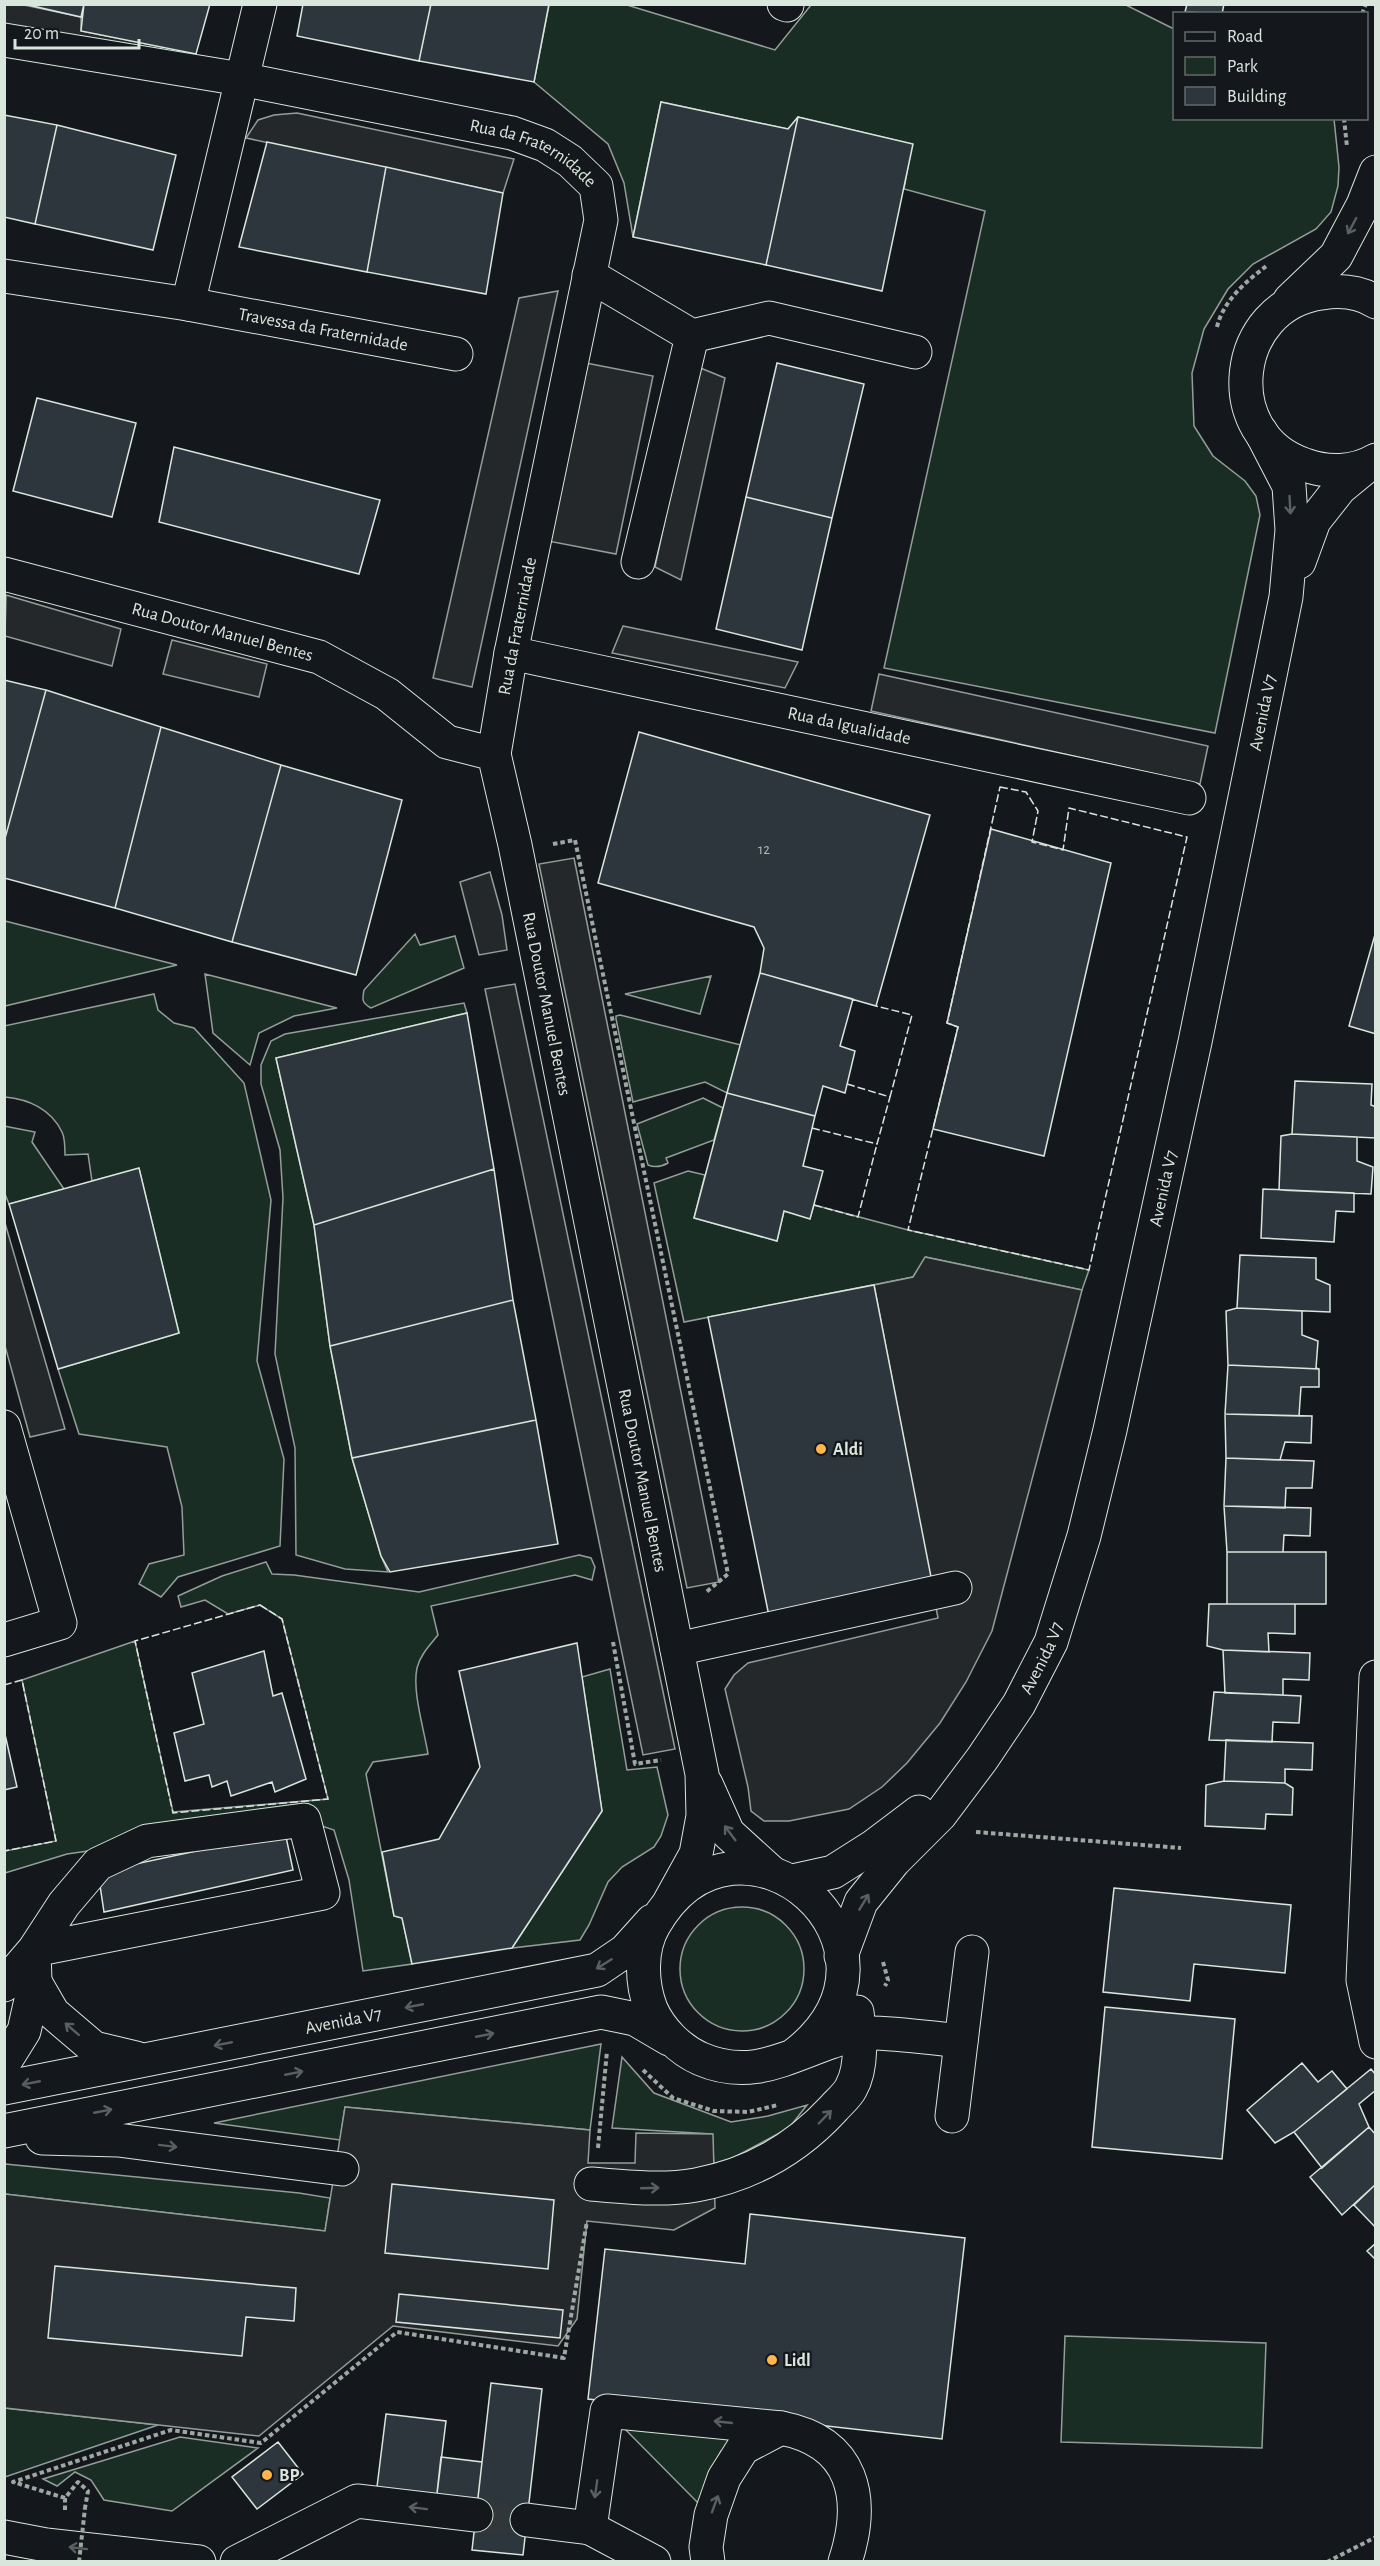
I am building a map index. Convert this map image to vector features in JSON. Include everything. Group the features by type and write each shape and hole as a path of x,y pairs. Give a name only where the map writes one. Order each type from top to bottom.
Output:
{"street":[{"path":"188,304 260,4"},
{"name":"Rua da Fraternidade","path":"4,40 242,79 512,133 545,145 570,161 596,186 601,220 511,653 494,754"},
{"path":"1268,321 1336,256 1363,205 1376,172"},
{"path":"589,275 692,336 769,318 915,352"},
{"name":"Travessa da Fraternidade","path":"4,276 188,304 456,354"},
{"path":"1268,321 1298,299 1315,294 1334,291 1353,293 1376,302"},
{"name":"Avenida V7","path":"842,1962 861,1902 894,1861 940,1815 1019,1704 1051,1642 1084,1536 1195,1042 1286,597 1292,530 1289,486 1249,409 1245,372 1257,337 1268,321"},
{"path":"638,562 692,336"},
{"path":"1261,432 1282,454 1316,469 1344,470 1373,461"},
{"name":"Avenida V7","path":"1286,597 1314,521 1340,488 1373,461"},
{"name":"Rua Doutor Manuel Bentes","path":"4,574 319,657 387,694 447,742 494,754 702,1774"},
{"name":"Rua da Igualidade","path":"511,653 1190,798"},
{"path":"4,1427 60,1623 4,1640"},
{"path":"677,1649 955,1588"},
{"path":"1376,1677 1369,1980 1376,2042"},
{"name":"Avenida V7","path":"782,1877 833,1872 912,1818 982,1759"},
{"path":"591,2184 643,2188 694,2185 735,2176 784,2153 821,2122 852,2088 860,2053 859,2032 856,2009 834,1928 823,1909 809,1893 782,1877 728,1833 702,1774"},
{"path":"676,2043 662,2028 645,1990 643,1970 645,1949 651,1929 696,1854 703,1816 702,1774"},
{"path":"4,2063 24,2031 24,1972 64,1904 98,1864 147,1841 304,1820 323,1893 24,1972"},
{"path":"666,1906 691,1883 721,1871 752,1869 782,1877"},
{"name":"Avenida V7","path":"4,2088 597,1970 625,1951 666,1906"},
{"path":"952,2116 972,1952"},
{"path":"793,2056 810,2043 824,2027 834,2010 840,1989 842,1962"},
{"path":"24,1972 53,2013 94,2048 143,2060"},
{"path":"4,2131 601,2012 635,2019 676,2043 693,2056 732,2068 753,2068 773,2064 859,2032 961,2041"},
{"path":"4,2138 118,2140 342,2169"},
{"path":"590,2528 607,2411 781,2428 803,2432 827,2446 847,2470 855,2502 853,2539 845,2562"},
{"path":"708,2562 706,2547 711,2515 724,2478 743,2448 781,2428"},
{"path":"237,2562 357,2501 476,2515"},
{"path":"527,2520 590,2528 654,2562"},
{"path":"4,2536 46,2545 199,2562"}],"path":[{"path":"1344,120 1347,154"},
{"path":"1215,336 1220,316 1245,282 1272,261"},
{"path":"546,846 574,840 709,1481 728,1574 705,1593 712,1640"},
{"path":"613,1642 635,1764 663,1760"},
{"path":"973,1832 1181,1848"},
{"path":"65,2498 13,2482 171,2430 261,2443 397,2332 564,2358 600,2133 607,2046"},
{"path":"65,2514 65,2498 78,2482 88,2491 79,2562"},
{"path":"1328,2562 1376,2537"}],"green space":[{"path":"549,5 627,5 775,50 811,5 1126,5 1173,28 1173,120 1334,120 1339,167 1338,186 1331,212 1316,229 1253,264 1228,289 1204,329 1192,373 1194,426 1213,456 1245,481 1256,496 1260,515 1215,733 884,668 985,211 904,189 912,144 798,117 788,129 661,102 633,237 624,183 608,144 534,82"},
{"path":"5,921 177,965 5,1006"},
{"path":"415,934 420,945 455,936 464,968 371,1008 363,1001 364,990"},
{"path":"205,974 337,1008 294,1016 259,1033 250,1065 213,1033"},
{"path":"711,976 700,1014 625,994"},
{"path":"154,994 158,1010 174,1023 194,1028 244,1083 271,1200 257,1361 284,1459 280,1546 178,1577 161,1597 139,1584 149,1564 184,1555 182,1507 167,1447 79,1434 58,1369 179,1333 139,1169 92,1181 88,1154 65,1155 63,1134 52,1117 30,1103 5,1097 4,1026"},
{"path":"464,1003 467,1013 276,1058 314,1225 330,1346 352,1458 381,1556 388,1572 345,1569 296,1555 295,1448 275,1354 283,1198 280,1150 261,1084 261,1065 271,1041 285,1034"},
{"path":"620,1015 741,1045 727,1093 705,1082 633,1102 616,1019 616,1016"},
{"path":"703,1098 723,1108 714,1140 666,1158 668,1163 663,1165 656,1167 648,1165 637,1124"},
{"path":"4,1126 35,1132 32,1142 64,1189 9,1204 5,1194"},
{"path":"688,1171 705,1175 694,1218 777,1241 784,1211 810,1218 814,1205 908,1230 1089,1270 1082,1290 926,1257 913,1277 684,1322 654,1183"},
{"path":"579,1555 591,1558 595,1567 592,1580 575,1575 431,1606 438,1635 420,1659 416,1677 417,1699 428,1754 373,1762 366,1774 394,1916 402,1918 412,1964 363,1971 349,1880 334,1830 304,1820 67,1854 5,1873 5,1851 56,1841 22,1680 135,1641 173,1812 328,1799 282,1619 260,1605 228,1614 205,1600 181,1607 178,1596 222,1576 266,1562 272,1574 419,1592"},
{"path":"610,1669 627,1770 657,1767 668,1815 661,1836 654,1847 622,1867 608,1882 580,1940 512,1948 602,1811 582,1677"},
{"path":"742,1907 766,1912 786,1925 799,1945 804,1969 799,1993 786,2013 766,2026 742,2031 718,2026 698,2013 685,1993 680,1969 685,1945 698,1925 718,1912"},
{"path":"601,2044 590,2130 345,2107 340,2140 214,2123"},
{"path":"622,2057 654,2093 731,2122 768,2116 807,2105 789,2128 714,2168 712,2134 612,2128"},
{"path":"5,2164 330,2198 325,2231 5,2194"},
{"path":"1065,2336 1266,2343 1262,2448 1061,2442"},
{"path":"5,2408 158,2425 5,2477"},
{"path":"616,2420 749,2433 721,2451 706,2481 702,2507"},
{"path":"180,2437 258,2448 172,2511 104,2500 91,2480 75,2472 57,2486 43,2479"}],"shaded area":[{"path":"5,5 24,5 81,17 81,31 162,47 159,70 5,38"},
{"path":"297,113 514,159 503,193 246,138 258,120 274,115"},
{"path":"558,291 472,687 433,678 519,298"},
{"path":"586,363 653,376 616,554 548,541"},
{"path":"698,367 725,378 681,580 655,567"},
{"path":"6,595 121,629 112,666 5,636"},
{"path":"623,626 798,662 785,688 612,653"},
{"path":"172,640 267,664 259,697 163,674"},
{"path":"879,674 1208,746 1200,784 871,711"},
{"path":"574,858 719,1582 687,1588 539,864"},
{"path":"490,872 502,915 507,950 479,955 460,882"},
{"path":"515,984 675,1749 643,1755 485,989"},
{"path":"5,1223 65,1429 30,1437 5,1346"},
{"path":"925,1257 1082,1290 992,1631 966,1682 940,1723 907,1763 882,1787 849,1809 789,1821 764,1821 751,1811 748,1787 725,1689 734,1675 748,1663 938,1618 874,1285 913,1277"},
{"path":"345,2107 590,2130 588,2163 635,2163 636,2133 713,2134 715,2208 674,2230 587,2221 577,2319 558,2346 393,2326 259,2436 5,2408 5,2194 325,2231"}],"building":[{"path":"24,4 84,4 81,17"},
{"path":"84,4 210,4 196,54 81,31"},
{"path":"303,4 431,4 419,61 297,36"},
{"path":"431,4 549,4 534,82 419,61"},
{"path":"1187,4 1224,4 1222,12 1185,12"},
{"path":"661,102 788,129 798,117 766,265 633,237"},
{"path":"4,115 57,125 35,224 4,217"},
{"path":"798,117 913,144 882,291 766,265"},
{"path":"57,125 176,155 153,250 35,224"},
{"path":"267,142 386,167 367,272 239,247"},
{"path":"386,167 503,193 486,294 367,272"},
{"path":"777,363 864,384 832,518 746,497"},
{"path":"37,398 136,423 112,517 13,491"},
{"path":"174,447 380,500 359,574 159,522"},
{"path":"746,497 832,518 802,650 716,629"},
{"path":"4,680 46,690 4,842"},
{"path":"46,690 161,727 115,908 4,878 4,842"},
{"path":"161,727 281,765 232,942 115,908"},
{"path":"639,732 930,815 876,1006 760,973 764,948 754,927 598,883"},
{"path":"281,765 402,800 356,975 232,942"},
{"path":"991,829 1111,863 1044,1156 933,1129 958,1027 947,1023"},
{"path":"1376,931 1376,1034 1349,1026"},
{"path":"760,973 853,999 840,1046 855,1051 845,1093 823,1086 815,1116 727,1093"},
{"path":"467,1013 494,1169 314,1225 276,1058"},
{"path":"1295,1081 1372,1084 1371,1105 1376,1107 1376,1138 1292,1134"},
{"path":"727,1093 815,1116 803,1166 823,1171 810,1219 784,1211 777,1241 694,1218"},
{"path":"1292,1134 1357,1137 1357,1161 1373,1167 1371,1194 1279,1190 1281,1136"},
{"path":"139,1168 179,1333 58,1369 9,1204"},
{"path":"494,1169 513,1300 330,1346 314,1225"},
{"path":"1263,1189 1354,1193 1354,1212 1336,1211 1334,1242 1261,1238"},
{"path":"1240,1255 1316,1258 1316,1279 1330,1285 1330,1312 1237,1308"},
{"name":"Aldi","path":"874,1285 932,1582 769,1616 708,1317"},
{"path":"513,1300 536,1420 352,1458 330,1346"},
{"path":"1237,1308 1302,1311 1302,1335 1318,1341 1316,1368 1319,1369 1228,1365 1226,1311"},
{"path":"1228,1365 1319,1369 1319,1387 1301,1387 1299,1416 1225,1414"},
{"path":"1225,1414 1312,1416 1311,1443 1285,1442 1280,1460 1226,1458"},
{"path":"536,1420 558,1544 390,1572 381,1556 352,1458"},
{"path":"1226,1458 1314,1461 1312,1488 1286,1488 1285,1508 1224,1506"},
{"path":"1224,1506 1311,1508 1310,1536 1284,1535 1283,1552 1227,1552"},
{"path":"1227,1552 1326,1552 1326,1604 1227,1604"},
{"path":"1209,1604 1295,1604 1295,1634 1268,1633 1269,1652 1223,1650 1207,1646"},
{"path":"577,1643 602,1811 512,1948 412,1964 402,1918 394,1916 382,1852 439,1839 480,1767 459,1671"},
{"path":"1223,1650 1310,1653 1309,1680 1283,1679 1283,1695 1225,1693"},
{"path":"264,1651 273,1696 282,1693 306,1779 275,1792 272,1782 231,1796 227,1781 212,1787 209,1775 185,1781 174,1733 204,1724 192,1673"},
{"path":"1214,1692 1301,1696 1299,1723 1273,1722 1272,1742 1209,1740"},
{"path":"4,1730 17,1787 4,1790"},
{"path":"1226,1740 1313,1743 1312,1770 1285,1769 1285,1783 1224,1781"},
{"path":"1224,1781 1285,1783 1293,1788 1292,1815 1266,1814 1265,1829 1205,1826 1206,1785"},
{"path":"285,1832 293,1870 104,1912 98,1872"},
{"path":"1114,1888 1291,1905 1285,1973 1194,1964 1190,2001 1103,1992"},
{"path":"1105,2007 1235,2019 1222,2159 1092,2147"},
{"path":"1302,2063 1318,2082 1332,2071 1347,2089 1294,2132 1275,2143 1247,2110"},
{"path":"1371,2069 1376,2075 1376,2090 1359,2104 1369,2127 1322,2168 1294,2132"},
{"path":"1369,2127 1376,2135 1376,2184 1342,2215 1310,2177"},
{"path":"392,2184 554,2200 548,2269 385,2253"},
{"path":"1376,2184 1376,2228 1354,2205"},
{"name":"Lidl","path":"750,2214 965,2238 942,2439 588,2399 605,2249 745,2264"},
{"path":"1376,2243 1376,2260 1367,2251"},
{"path":"55,2266 296,2288 294,2321 246,2317 242,2356 48,2338"},
{"path":"399,2294 563,2310 560,2338 396,2322"},
{"path":"491,2383 542,2389 523,2555 472,2550"},
{"path":"386,2414 446,2421 436,2502 376,2495"},
{"name":"BP","path":"278,2442 303,2474 257,2509 232,2477"},
{"path":"441,2457 482,2462 477,2507 436,2502"}],"tunnel":[{"path":"476,2515 527,2520"}],"fence":[{"path":"1000,787 1026,792 1038,811 1032,842 1063,850 1069,808 1187,837 1089,1270 908,1230 958,1027 947,1023 1000,787"},
{"path":"847,1084 890,1097 912,1015 876,1006"},
{"path":"812,1128 877,1144 890,1097"},
{"path":"814,1205 858,1217 877,1144"},
{"path":"260,1605 282,1619 328,1799 173,1813 135,1641 260,1605"},
{"path":"4,1685 22,1680 56,1841 4,1851"}],"place":[{"name":"Aldi","path":"821,1449"},
{"name":"Lidl","path":"772,2360"},
{"name":"BP","path":"267,2475"}]}
